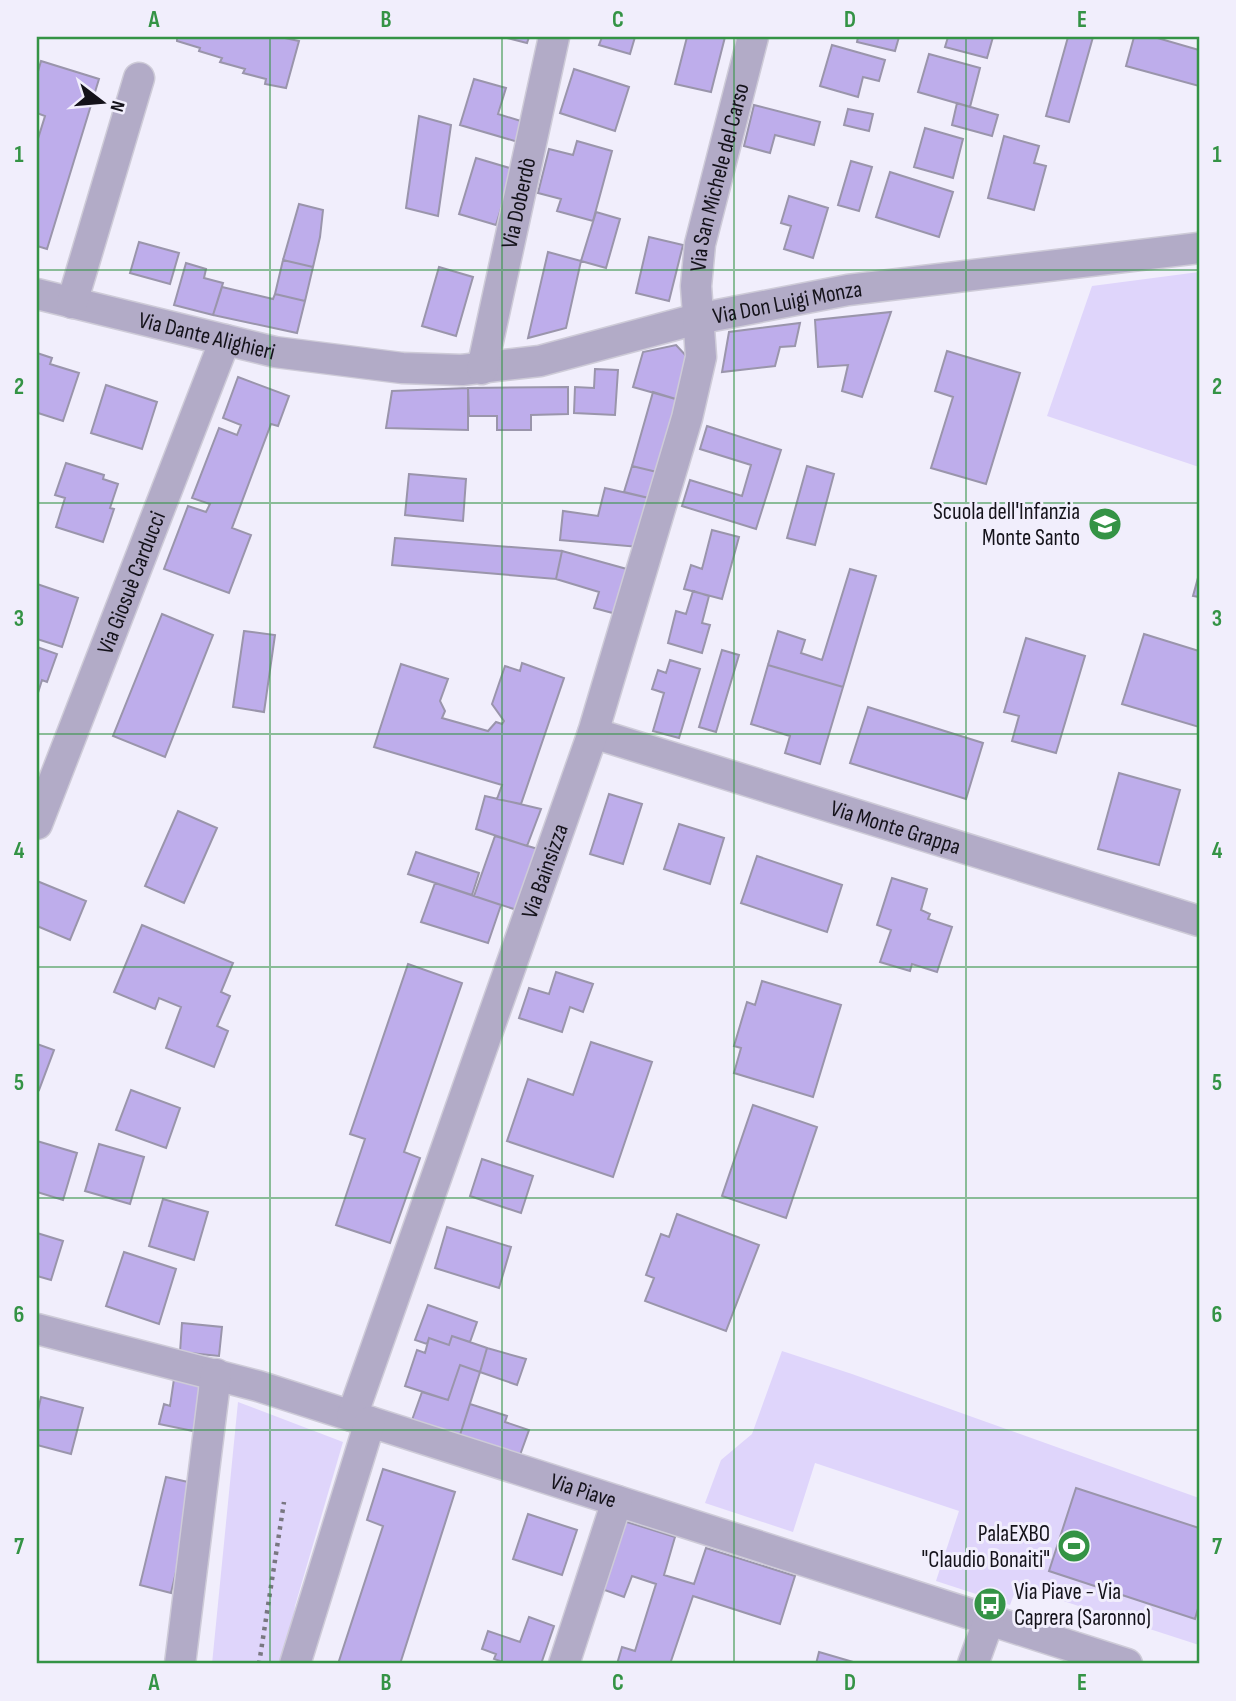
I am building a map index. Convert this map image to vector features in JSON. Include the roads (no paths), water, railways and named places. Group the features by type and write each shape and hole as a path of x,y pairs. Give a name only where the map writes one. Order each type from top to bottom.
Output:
{"street":[{"name":"Via Doberdò","path":"482,369 554,37"},
{"name":"Via San Michele del Carso","path":"697,320 697,263 700,244 753,37"},
{"path":"72,303 139,78"},
{"name":"Via Don Luigi Monza","path":"380,366 433,370 482,369 540,361 697,320 848,290 1199,248"},
{"name":"Via Dante Alighieri","path":"37,294 295,355 380,366"},
{"name":"Via Bainsizza","path":"295,1664 361,1419 593,733 687,418 701,357 697,320"},
{"name":"Via Giosuè Carducci","path":"37,824 225,340"},
{"name":"Via Monte Grappa","path":"593,733 1199,921"},
{"name":"Via Piave","path":"37,1329 216,1374 1127,1664"},
{"path":"180,1664 216,1374"},
{"path":"564,1664 617,1501"},
{"path":"973,1664 989,1620"}],"place":[{"name":"Scuola dell'Infanzia Monte Santo","path":"1105,524"},
{"name":"PalaEXBO \"Claudio Bonaiti\"","path":"1074,1546"},
{"name":"Via Piave - Via Caprera (Saronno)","path":"990,1604"}]}
